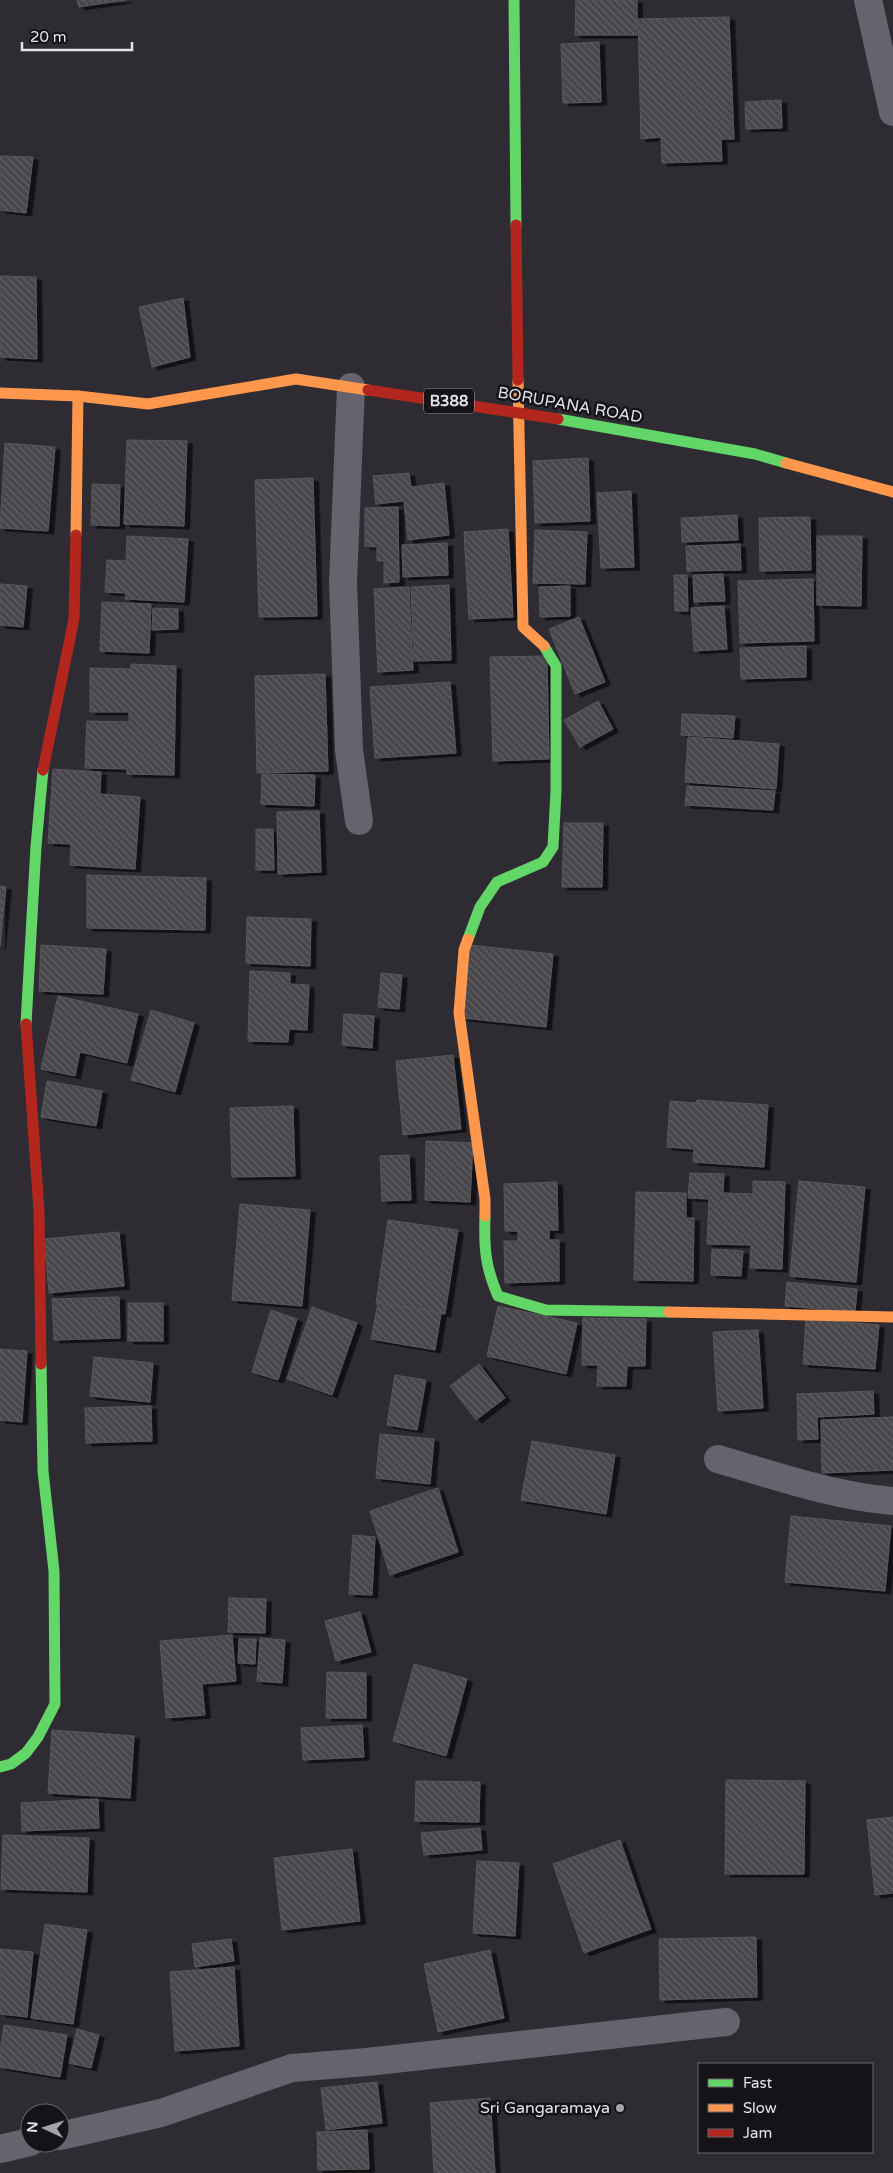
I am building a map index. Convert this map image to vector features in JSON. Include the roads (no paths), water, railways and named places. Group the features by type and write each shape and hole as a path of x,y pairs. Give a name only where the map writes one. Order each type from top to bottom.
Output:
{"street":[{"path":"514,0 518,412 523,627 543,642 551,652 556,666 556,791 553,847 543,862 496,882 480,907 464,950 459,1013 485,1199 484,1250 490,1277 498,1296 546,1310 893,1317"},
{"path":"868,0 893,112"},
{"name":"BORUPANA ROAD","path":"0,393 78,396 148,404 296,378 518,412 755,454 893,492"},
{"path":"351,387 343,582 350,750 359,821"},
{"path":"0,1767 11,1764 26,1753 38,1738 55,1704 54,1571 43,1471 39,1211 26,1026 36,846 44,765 74,619 78,396"},
{"path":"718,1459 821,1490 859,1498 893,1501"},
{"path":"70,2134 161,2113 292,2068 377,2061 726,2022"},
{"path":"0,2149 20,2144"}],"place":[{"name":"Sri Gangaramaya","path":"620,2108"}]}
